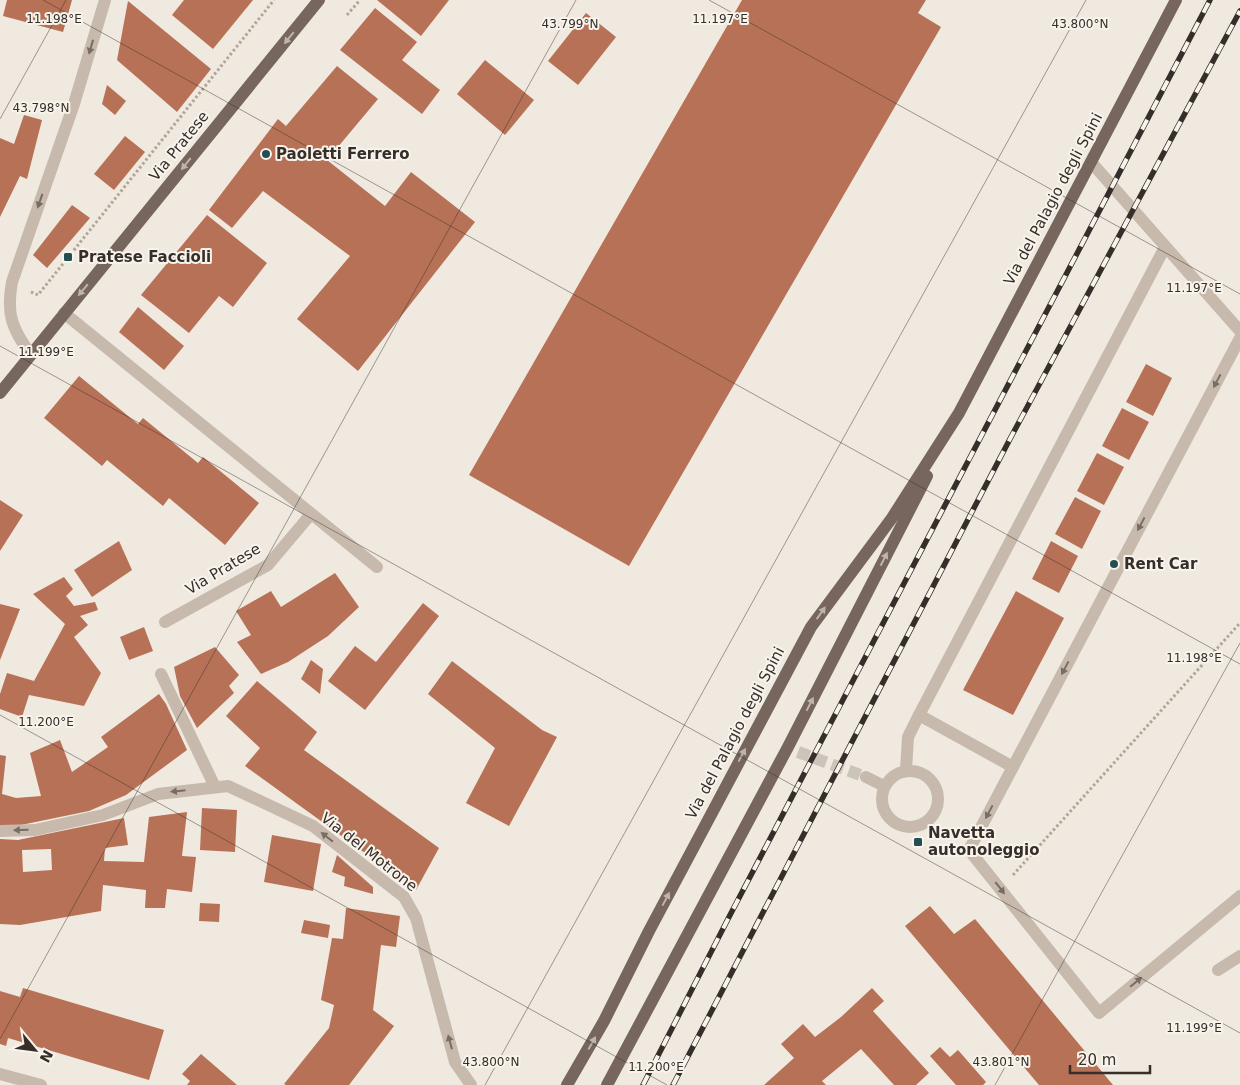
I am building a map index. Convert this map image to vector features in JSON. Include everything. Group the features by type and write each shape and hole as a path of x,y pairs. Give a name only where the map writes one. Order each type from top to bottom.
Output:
{"main road":[{"name":"Via Pratese","path":"0,393 320,0"},
{"name":"Via del Palagio degli Spini","path":"607,1085 793,750 960,413 1176,0"},
{"name":"Via del Palagio degli Spini","path":"567,1085 604,1021 654,922 811,627 892,518 960,413"}],"street":[{"path":"30,355 18,337 10,316 9,297 12,282 76,100 105,0"},
{"path":"1091,162 1240,331"},
{"path":"906,770 908,737 1165,246"},
{"path":"64,313 377,567"},
{"path":"1240,338 969,850 1099,1013 1240,896"},
{"name":"Via Pratese","path":"165,622 268,565 312,514"},
{"path":"161,674 215,787"},
{"path":"919,715 1013,766"},
{"path":"906,770 924,774 936,787 938,807 926,823 917,827 907,828 890,819 882,804 884,786 897,773 906,770"},
{"path":"866,777 884,786"},
{"name":"Via del Motrone","path":"0,831 36,830 103,815 158,794 228,786 313,826 404,896 416,918 456,1062 471,1085"},
{"path":"1218,970 1240,956"},
{"path":"0,1074 41,1085"}],"path":[{"path":"38,295 274,0"},
{"path":"347,15 360,0"},
{"path":"1000,889 1240,623"}],"building":[{"path":"7,0 72,0 63,32 3,16"},
{"path":"184,0 253,0 213,49 172,15"},
{"path":"377,0 449,0 421,36"},
{"path":"742,0 926,0 918,13 941,27 629,566 469,475"},
{"path":"128,1 211,69 177,112 117,60"},
{"path":"375,8 417,42 402,60 440,90 422,114 340,50"},
{"path":"586,13 616,37 578,85 548,61"},
{"path":"485,60 534,100 505,135 457,94"},
{"path":"337,66 378,99 327,160 385,206 411,172 475,222 358,371 297,319 350,256 263,191 232,228 209,210 278,119 286,126"},
{"path":"107,85 126,101 115,115 102,104"},
{"path":"24,115 42,120 27,179 20,176 0,217 0,138 14,144"},
{"path":"125,136 145,152 114,190 94,174"},
{"path":"72,205 90,218 47,268 33,255"},
{"path":"207,215 267,263 233,307 219,296 189,333 141,295"},
{"path":"138,307 184,346 164,370 119,332"},
{"path":"1146,364 1172,378 1153,416 1126,402"},
{"path":"79,376 138,424 143,418 198,463 203,457 259,503 225,545 169,498 163,506 107,460 102,466 44,418"},
{"path":"1122,408 1149,422 1129,460 1102,446"},
{"path":"1097,453 1124,467 1104,505 1077,491"},
{"path":"1075,497 1101,511 1082,549 1055,534"},
{"path":"0,500 23,515 0,551"},
{"path":"119,541 132,570 92,597 74,570"},
{"path":"1051,541 1078,556 1059,593 1032,579"},
{"path":"335,573 359,607 328,636 288,662 261,674 237,642 251,635 236,611 271,591 281,607"},
{"path":"64,577 73,589 66,596 74,606 95,602 98,610 80,616 88,625 74,637 101,673 84,706 29,695 22,717 0,709 0,694 7,673 34,681 65,624 33,594"},
{"path":"1016,591 1064,618 1013,715 963,690"},
{"path":"423,603 439,616 365,710 328,681 355,646 376,662"},
{"path":"0,604 20,609 0,660"},
{"path":"144,627 153,651 129,660 120,637"},
{"path":"215,647 239,675 229,686 234,693 197,728 180,696 174,667"},
{"path":"311,660 323,669 320,694 301,679"},
{"path":"452,661 542,730 557,737 509,826 466,803 495,748 428,694"},
{"path":"257,681 317,732 304,750 439,848 416,890 245,766 260,748 226,716"},
{"path":"159,694 166,704 187,750 126,795 89,811 16,826 0,825 0,755 6,756 2,794 16,798 41,796 30,753 60,740 72,772 108,747 101,737"},
{"path":"202,808 237,810 235,852 200,850"},
{"path":"187,812 182,856 196,857 192,892 167,889 165,908 145,908 146,890 103,885 101,911 20,925 0,924 0,839 18,840 124,818 128,845 105,848 104,861 144,862 149,817","holes":["51,849 52,870 23,872 22,850"]},
{"path":"272,835 321,844 313,891 264,882"},
{"path":"337,855 373,887 373,894 344,886 345,877 332,872"},
{"path":"200,903 220,904 219,922 199,921"},
{"path":"930,906 954,934 975,919 1113,1085 1039,1085 905,926"},
{"path":"346,908 400,916 396,947 381,945 373,1010 394,1026 349,1085 286,1085 284,1084 329,1028 334,1005 321,1000 332,938 343,939"},
{"path":"304,920 330,925 328,938 301,933"},
{"path":"23,988 164,1030 149,1080 8,1038 6,1046 0,1044 0,991 20,997"},
{"path":"872,988 884,1001 873,1011 929,1073 916,1085 894,1085 861,1049 822,1081 826,1085 764,1085 794,1058 781,1044 803,1024 815,1037 841,1017"},
{"path":"940,1047 950,1057 958,1050 986,1082 983,1085 956,1085 930,1056"},
{"path":"201,1054 237,1085 187,1085 190,1081 182,1074"}],"tunnel":[{"path":"798,752 866,777"}],"railway":[{"path":"643,1085 729,917 1210,0"},
{"path":"673,1085 1011,437 1240,11"}],"place":[{"name":"Paoletti Ferrero","path":"266,154"},
{"name":"Pratese Faccioli","path":"68,257"},
{"name":"Rent Car","path":"1114,564"},
{"name":"Navetta autonoleggio","path":"918,842"}]}
